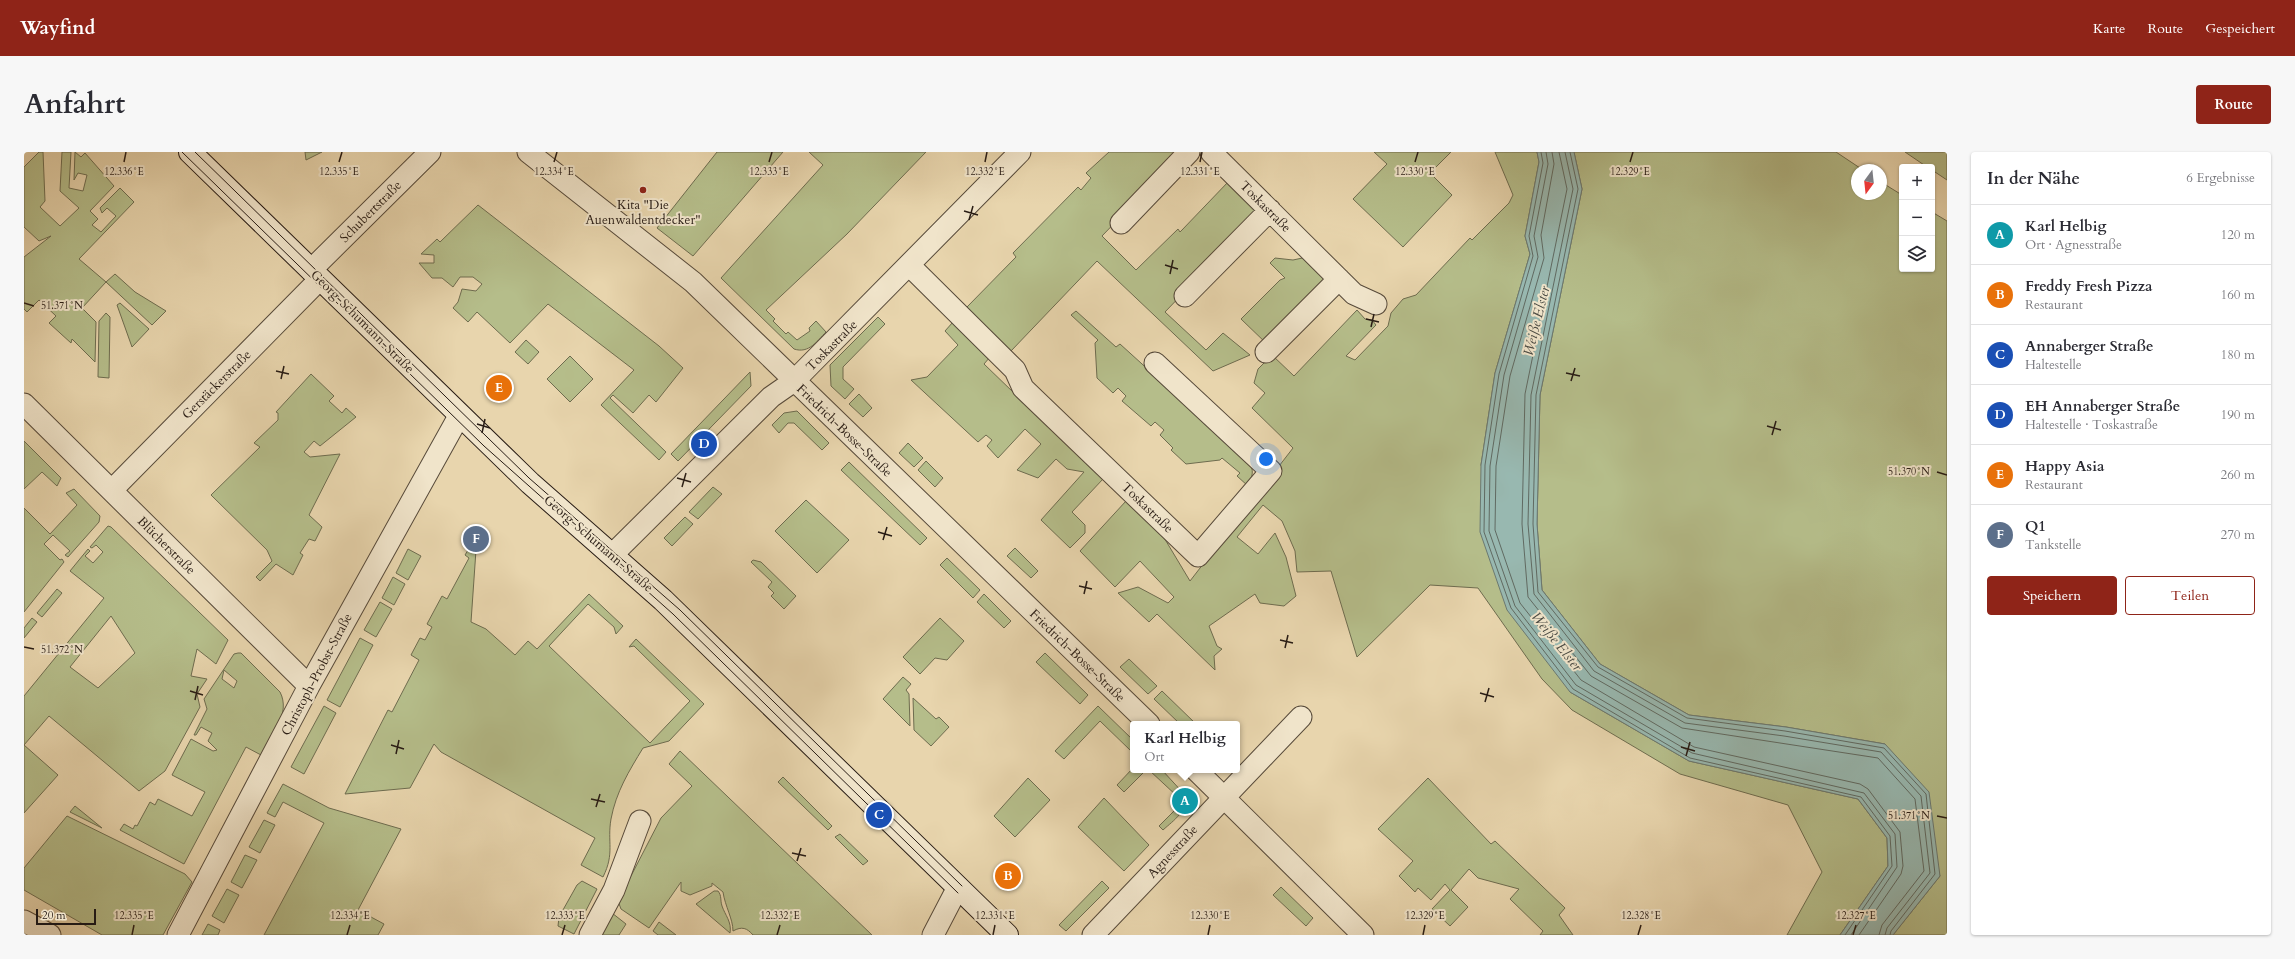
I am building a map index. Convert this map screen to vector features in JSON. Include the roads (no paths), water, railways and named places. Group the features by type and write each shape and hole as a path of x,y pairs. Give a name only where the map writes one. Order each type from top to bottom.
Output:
{"main road":[{"name":"Georg-Schumann-Straße","path":"190,152 459,416 530,483 664,600 1007,935"}],"street":[{"name":"Schubertstraße","path":"316,274 430,152"},
{"name":"Friedrich-Bosse-Straße","path":"528,152 694,282 1145,721"},
{"name":"Toskastraße","path":"612,555 771,396 794,381 910,266 1020,152"},
{"path":"1121,223 1189,152"},
{"name":"Toskastraße","path":"1211,152 1354,294 1376,304"},
{"path":"1185,296 1270,210"},
{"name":"Toskastraße","path":"910,266 1016,370 1023,388 1198,556 1271,471 1155,363"},
{"name":"Gerstäckerstraße","path":"112,490 316,274"},
{"path":"1266,352 1339,279"},
{"name":"Blücherstraße","path":"24,404 310,686"},
{"name":"Christoph-Probst-Straße","path":"178,935 310,686 459,416"},
{"name":"Agnesstraße","path":"1093,935 1302,717"},
{"path":"1199,773 1363,935"},
{"path":"590,935 614,890 640,821"},
{"path":"933,935 958,887"},
{"path":"24,921 50,935"}],"water":[{"name":"Weiße Elster","path":"1537,152 1574,152 1582,189 1540,395 1537,524 1542,590 1600,664 1689,715 1786,727 1885,744 1929,792 1940,876 1893,935 1840,935 1888,866 1887,838 1858,799 1689,761 1570,692 1507,610 1480,532 1481,465 1495,373 1530,254 1525,236 1539,162"}],"tram line":[{"path":"182,152 484,446 673,614 958,893"},
{"path":"195,152 529,478 680,610 962,886"}],"place":[{"name":"Kita \"Die Auenwaldentdecker\"","path":"643,190"},
{"name":"Happy Asia","path":"499,388"},
{"name":"EH Annaberger Straße","path":"704,444"},
{"name":"Q1","path":"476,539"},
{"name":"Karl Helbig","path":"1185,801"},
{"name":"Annaberger Straße","path":"879,815"},
{"name":"Freddy Fresh Pizza","path":"1008,876"}]}
